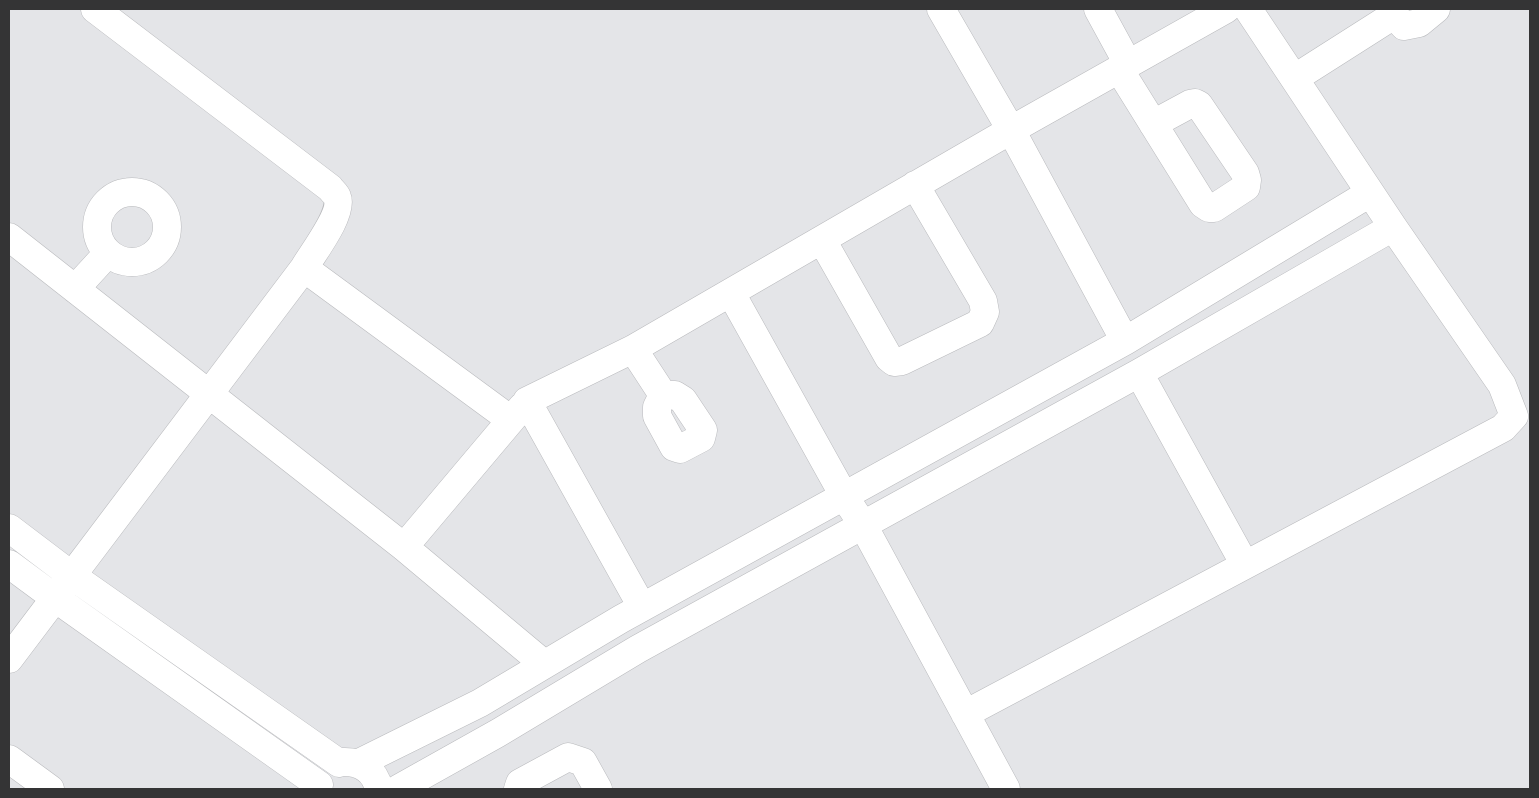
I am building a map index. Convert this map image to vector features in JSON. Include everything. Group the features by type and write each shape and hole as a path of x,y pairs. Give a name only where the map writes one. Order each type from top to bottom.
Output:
{"street":[{"path":"9,659 304,268 336,216 338,206 338,197 330,188 95,9"},
{"path":"941,9 1011,130 1125,341"},
{"path":"1098,9 1153,124"},
{"path":"404,547 519,410 633,349 915,185 1226,9"},
{"path":"965,714 1503,428 1514,416 1502,385 1370,193 1248,9"},
{"path":"1295,78 1392,12 1404,26 1419,23 1436,9"},
{"path":"822,240 889,358 894,362 902,361 980,322 985,312 982,301 915,185"},
{"path":"9,564 319,787 325,774 458,714 642,607 1125,341 1370,193"},
{"path":"398,789 498,733 625,656 1139,373 1393,227"},
{"path":"9,237 404,547 544,664"},
{"path":"75,290 108,254"},
{"path":"304,268 519,410 642,607"},
{"path":"731,293 844,496 863,525 1006,789"},
{"path":"633,349 662,395"},
{"path":"1139,373 1245,565"},
{"path":"9,528 72,575 348,763 368,768 376,777 379,789"},
{"path":"518,789 520,783 568,757 584,762 598,789"},
{"path":"9,759 50,789"}]}
